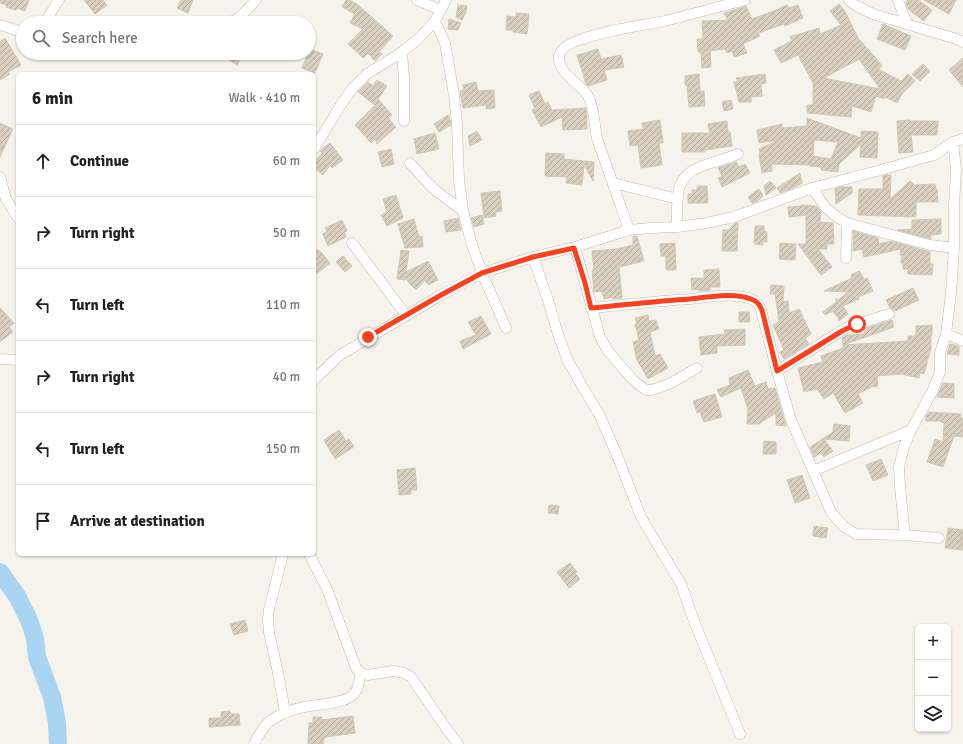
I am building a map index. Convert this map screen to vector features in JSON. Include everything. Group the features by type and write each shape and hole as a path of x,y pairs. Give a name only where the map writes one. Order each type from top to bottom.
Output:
{"street":[{"path":"49,16 59,0"},
{"path":"241,16 256,0"},
{"path":"417,0 440,10"},
{"path":"316,146 352,89 367,74 402,52 418,39 435,22 446,0"},
{"path":"629,230 597,136 592,104 588,96 569,78 559,62 559,54 562,49 569,44 590,36 612,30 664,21 745,0"},
{"path":"849,0 855,5 873,14 962,39"},
{"path":"898,0 907,24"},
{"path":"435,22 445,43 454,95 463,211 471,242 482,273 506,328"},
{"path":"0,25 16,30"},
{"path":"402,52 404,79 404,122"},
{"path":"316,378 340,355 406,315 482,273 533,257 574,248 629,230 677,227 734,217 812,188 934,155 958,140"},
{"path":"905,535 899,466 904,447 911,430 932,392 940,372 940,353 946,334 951,293 958,140"},
{"path":"677,227 679,190 685,176 692,170 738,154"},
{"path":"410,163 426,181 463,211"},
{"path":"0,177 6,198 16,215"},
{"path":"613,183 678,199"},
{"path":"812,188 826,208 847,223 930,245 954,248"},
{"path":"846,258 847,223"},
{"path":"352,243 406,315"},
{"path":"574,248 600,337 608,351 634,381 646,390 651,390 671,383 697,368"},
{"path":"533,257 557,331 568,359 599,414 641,517 681,584 694,621 740,734"},
{"path":"591,308 714,296 737,296 757,302 762,310 777,371 792,420 831,512 843,526 856,534 905,535 939,538"},
{"path":"777,371 846,328 889,314"},
{"path":"946,334 963,341"},
{"path":"0,359 16,360"},
{"path":"813,471 911,430"},
{"path":"282,556 270,603 268,619 286,712"},
{"path":"310,556 327,589 356,668 361,673 368,674 393,671 404,672 411,677 458,744"},
{"path":"254,744 262,730 270,722 286,712 309,706 337,702 354,694 361,673"}],"building":[{"path":"0,0 29,0 25,11 17,8 16,10 6,7 6,5 0,3"},
{"path":"84,0 103,0 107,5 95,14"},
{"path":"181,0 193,0 188,13 177,8"},
{"path":"346,0 357,4 393,36 379,52 382,54 375,61 368,53 363,58 348,44 363,29 350,23 355,14 342,7"},
{"path":"908,0 918,0 932,10 924,21 909,10 906,3"},
{"path":"924,0 956,0 949,14"},
{"path":"839,4 845,11 858,38 882,66 878,69 901,81 908,74 915,81 902,94 897,103 885,97 884,99 876,96 871,112 852,106 851,117 807,113 807,105 813,105 813,83 798,55 781,63 774,50 792,41 790,37 819,28 820,34 841,25 830,11","holes":["859,59 880,89 824,78"]},
{"path":"458,5 467,6 462,20 456,17"},
{"path":"787,5 789,8 798,5 803,18 785,26 784,24 758,33 760,36 743,44 747,53 734,57 732,51 727,53 725,49 710,51 711,67 702,68 701,52 698,52 697,39 703,39 702,21 728,20 724,13 746,6 752,19"},
{"path":"516,13 529,14 527,34 513,32 513,30 506,30 507,16 516,17"},
{"path":"449,19 461,23 458,30 448,29"},
{"path":"883,24 911,36 905,50 877,39"},
{"path":"5,38 16,57 16,60 18,60 21,65 8,72 10,74 0,80 0,42"},
{"path":"598,49 601,59 621,55 624,67 604,70 607,80 588,86 586,84 577,55"},
{"path":"316,51 323,54 315,72 302,68 305,60 316,60"},
{"path":"963,58 963,87 949,70"},
{"path":"229,60 240,60 237,65"},
{"path":"923,64 930,71 920,81 912,74"},
{"path":"699,74 700,92 704,91 705,106 689,107 685,76"},
{"path":"765,74 766,83 761,84 762,96 751,97 751,102 739,102 734,82 738,81 736,78"},
{"path":"377,80 387,86 378,99 392,115 388,118 396,127 377,144 375,139 371,143 355,125 375,105 358,92 368,82 373,86"},
{"path":"476,82 478,91 494,90 495,108 486,109 486,105 463,108 460,91 464,90 463,85"},
{"path":"539,91 545,104 548,102 552,110 586,108 587,129 563,130 562,117 541,127 532,110 535,109 529,95"},
{"path":"731,100 733,109 724,111 722,102"},
{"path":"448,115 451,125 439,132 434,124"},
{"path":"807,118 861,138 861,131 878,132 877,158 860,157 861,144 839,164 838,172 821,170 821,167 810,166 812,165 771,164 772,171 762,173 759,149 779,140 759,143 757,130 782,124 782,128 807,126","holes":["814,140 838,142 831,159 813,156"]},
{"path":"660,120 663,143 659,143 662,165 641,168 638,145 630,146 628,131 643,129 642,123"},
{"path":"727,121 732,146 705,150 705,152 682,152 682,133 710,133 708,124"},
{"path":"897,121 938,121 937,135 911,135 913,152 899,153"},
{"path":"0,123 13,129 0,157"},
{"path":"477,131 482,140 470,146 468,136"},
{"path":"435,133 439,149 417,154 414,139"},
{"path":"330,143 343,160 332,168 330,165 323,175 316,170 316,160 322,153 320,151"},
{"path":"391,149 394,164 382,167 378,152"},
{"path":"546,153 564,154 564,159 594,162 593,181 584,165 582,185 566,183 567,177 545,176"},
{"path":"736,162 739,167 745,164 750,173 722,187 718,178 722,176 718,168"},
{"path":"800,173 802,183 780,193 777,188"},
{"path":"891,175 890,199 910,181 914,185 935,184 938,202 916,202 916,217 858,215 859,189 883,189 883,176"},
{"path":"770,181 776,188 766,195 764,186"},
{"path":"697,186 707,186 708,203 688,203 688,194 693,194 692,190 697,190"},
{"path":"841,187 852,187 852,193 836,204 835,189"},
{"path":"759,189 763,196 758,201 752,203 748,197"},
{"path":"500,191 502,211 495,212 496,216 484,218 481,193"},
{"path":"396,195 403,218 387,226 381,215 387,212 383,199"},
{"path":"801,205 816,206 821,212 820,222 833,223 834,244 827,244 827,249 818,249 832,267 821,275 798,244 806,244 806,215 789,217 788,207"},
{"path":"482,215 484,224 474,227 471,218"},
{"path":"458,218 461,230 446,232 444,221"},
{"path":"414,219 419,237 422,236 423,247 405,248 398,224"},
{"path":"941,219 941,234 931,235 931,239 897,230 912,229 912,220"},
{"path":"342,220 347,231 344,232 346,237 328,246 323,234 327,231 325,228"},
{"path":"735,223 738,223 737,251 722,251 723,230 729,230"},
{"path":"755,226 764,226 764,231 767,232 767,242 763,242 763,245 754,244"},
{"path":"853,231 878,238 879,244 891,241 930,252 930,264 933,264 932,275 908,274 908,269 903,269 903,263 901,263 901,249 864,257 862,249 853,251"},
{"path":"633,236 637,236 644,261 619,267 622,298 613,299 613,297 604,299 602,291 594,292 592,251 616,249 633,245"},
{"path":"675,243 676,270 666,270 666,256 661,256 660,244"},
{"path":"780,243 796,244 795,260 779,259"},
{"path":"316,249 321,252 330,263 316,274"},
{"path":"401,250 409,251 406,272 428,261 438,280 428,285 425,280 416,290 405,277 405,280 397,279"},
{"path":"343,256 352,266 345,272 336,262"},
{"path":"719,269 720,287 710,287 710,290 692,290 691,278 704,278 704,270"},
{"path":"859,271 864,279 867,278 873,291 858,297 859,299 843,306 848,314 839,321 838,316 837,317 833,311 825,315 823,312 836,302 836,298 838,300 848,292 824,291 852,278 851,275"},
{"path":"771,285 784,286 783,302 788,301 789,313 799,309 811,334 805,338 809,344 784,359 780,352 784,350 773,325 779,322 775,294 770,294"},
{"path":"913,288 919,300 895,311 890,308 886,300"},
{"path":"0,308 14,323 9,327 13,332 0,342"},
{"path":"739,312 749,312 750,322 739,322"},
{"path":"648,315 649,321 656,320 659,329 650,332 655,356 660,354 668,368 648,379 637,360 633,342 639,340 635,318"},
{"path":"481,316 491,334 463,349 460,341 476,335 468,322"},
{"path":"892,320 894,327 843,345 842,338 847,335 865,334 863,329"},
{"path":"932,325 931,348 924,374 920,373 919,378 901,374 877,376 878,386 871,387 858,394 863,403 845,413 833,393 824,399 817,389 804,392 798,368 823,362 821,356 843,348 843,345 908,341 908,336 916,336 916,326"},
{"path":"745,329 745,345 717,346 717,353 701,355 699,337 725,334 724,330"},
{"path":"950,344 959,347 959,355 947,354"},
{"path":"748,370 755,386 766,382 768,389 775,388 786,426 776,425 776,413 759,424 747,424 748,409 741,388 721,397 717,390 730,385 729,378"},
{"path":"943,383 954,384 954,398 937,397"},
{"path":"715,394 722,417 704,422 700,412 697,413 693,401"},
{"path":"929,412 961,414 960,418 963,418 963,437 954,436 943,467 927,462 935,439 943,442 944,423 941,421 926,421 926,416"},
{"path":"834,424 850,426 849,441 824,439 833,451 824,457 821,453 814,457 810,447 833,432"},
{"path":"339,430 346,441 349,439 354,447 335,459 324,440"},
{"path":"764,441 776,442 776,454 763,454"},
{"path":"881,459 888,475 873,481 866,465"},
{"path":"415,468 417,490 411,490 411,494 399,495 397,470"},
{"path":"802,475 810,498 795,503 787,480"},
{"path":"549,505 559,506 558,514 548,513"},
{"path":"814,526 828,528 826,538 813,536"},
{"path":"948,528 963,530 963,550 945,548"},
{"path":"570,563 580,579 569,588 557,572"},
{"path":"245,620 248,631 234,635 230,624"},
{"path":"230,711 231,714 239,714 240,725 209,727 209,718 221,718 221,712"},
{"path":"353,716 355,733 326,737 324,738 323,744 308,744 309,723 313,723 313,717 322,717 322,720"}],"waterway":[{"path":"0,572 17,596 29,620 35,638 37,657 52,697 57,723 58,744"}],"route":[{"path":"368,337 482,273 533,257 574,248 591,308 714,296 737,296 757,302 762,310 777,371 850,326 857,324"}]}
